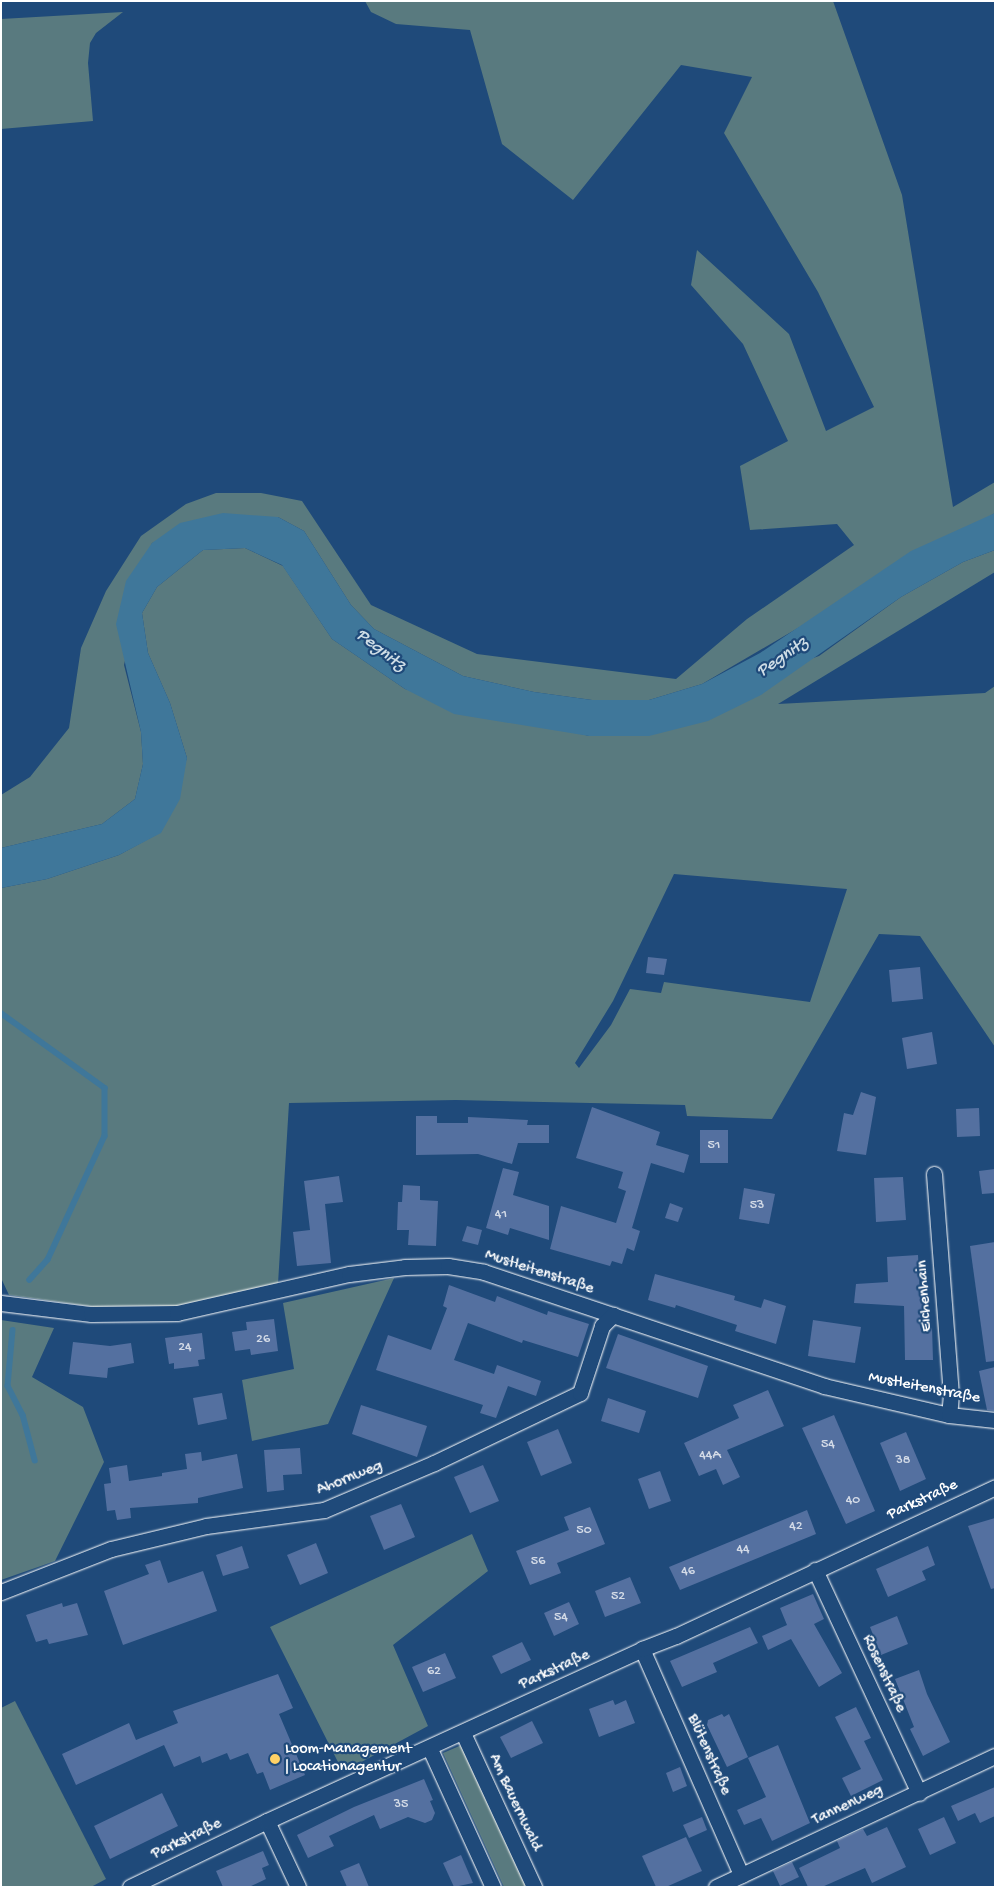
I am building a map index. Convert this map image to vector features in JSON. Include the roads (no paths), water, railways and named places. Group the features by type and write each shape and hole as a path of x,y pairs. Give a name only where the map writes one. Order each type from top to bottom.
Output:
{"street":[{"name":"Eichenhain","path":"934,1174 951,1394 949,1415"},
{"name":"Mustleitenstraße","path":"1,1303 91,1314 177,1313 349,1274 405,1267 448,1266 484,1272 824,1386 949,1415 995,1420"},
{"name":"Ahornweg","path":"5,1590 111,1549 206,1526 324,1510 434,1463 580,1393 602,1326 613,1315"},
{"name":"Parkstraße","path":"130,1887 267,1821 430,1749 642,1649 676,1636 995,1487"},
{"name":"Rosenstraße","path":"815,1570 919,1793"},
{"name":"Blütenstraße","path":"642,1649 741,1875"},
{"name":"Am Bauernwald","path":"463,1733 534,1887"},
{"path":"430,1749 493,1887"},
{"name":"Tannenweg","path":"716,1887 995,1756"},
{"path":"267,1821 298,1887"}],"water":[{"name":"Pegnitz","path":"223,513 278,517 304,531 351,605 374,629 463,676 534,692 592,700 649,700 702,684 760,653 911,551 995,513 995,550 963,562 901,597 761,695 708,721 649,736 589,736 454,714 405,689 332,639 282,565 245,548 203,550 157,587 142,613 148,653 170,703 187,758 180,799 161,833 119,855 47,879 1,888 1,848 102,824 135,799 143,764 141,732 116,624 126,581 152,543 180,523"}],"waterway":[{"path":"1,1013 105,1088 105,1136 48,1260 30,1280"},
{"path":"13,1330 8,1386 23,1415 35,1460"}],"place":[{"name":"Loom-Management | Locationagentur","path":"275,1759"}]}
